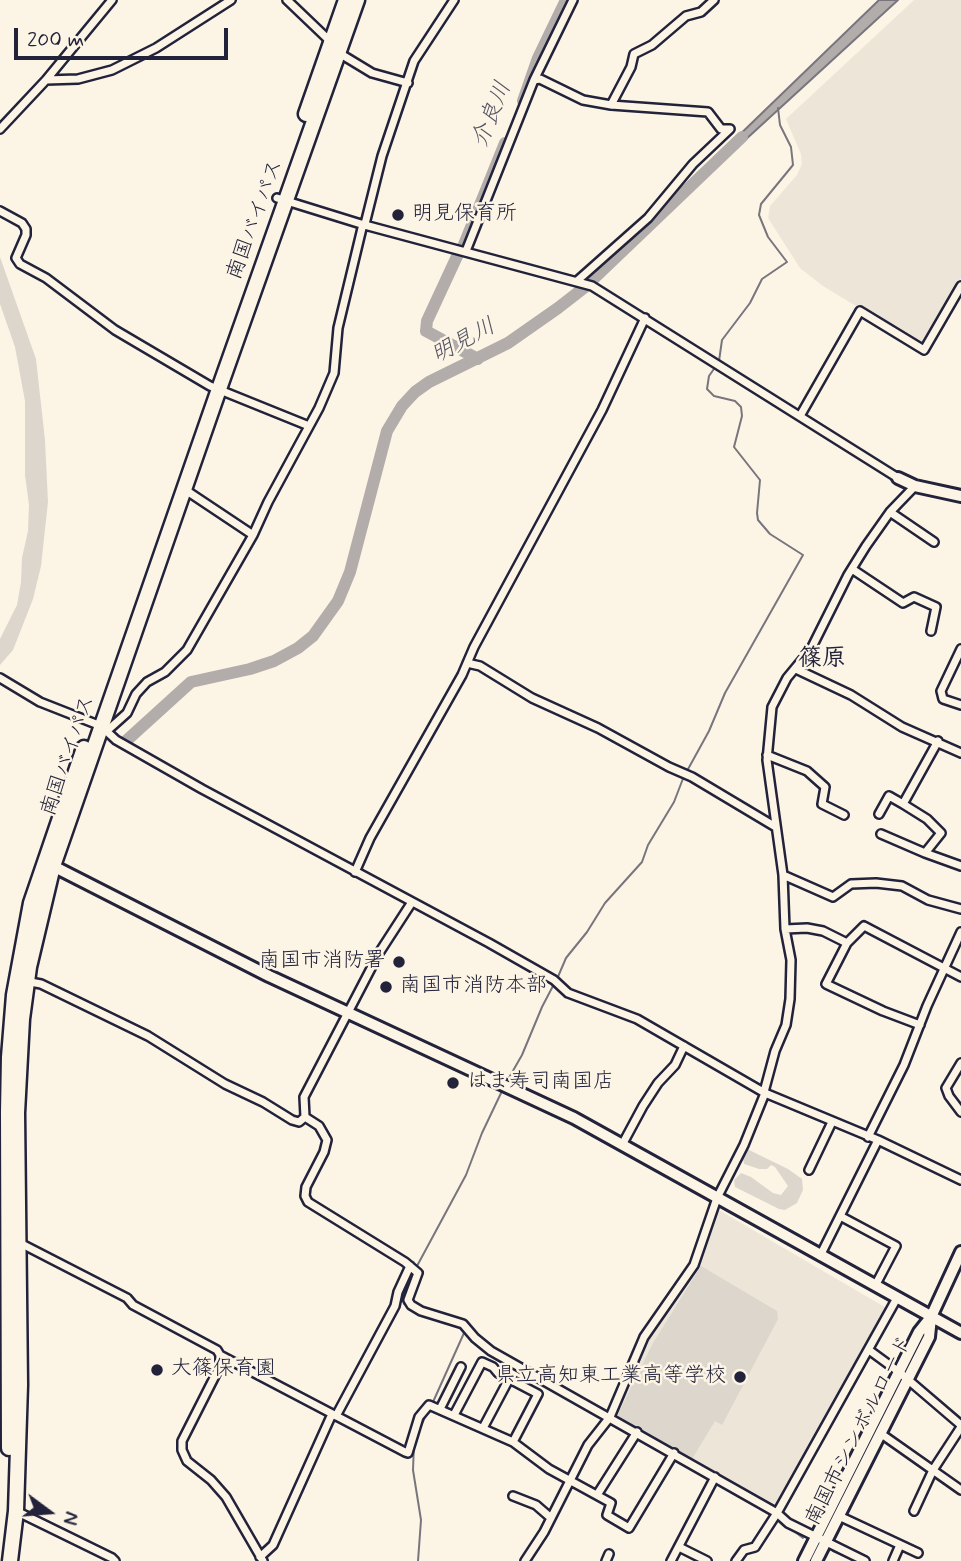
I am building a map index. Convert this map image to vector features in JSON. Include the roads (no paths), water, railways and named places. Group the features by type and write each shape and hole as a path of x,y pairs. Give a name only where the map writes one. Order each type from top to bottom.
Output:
{"highway":[{"name":"南国バイパス","path":"335,47 346,0"},
{"name":"南国バイパス","path":"100,726 215,387 335,47 357,0"},
{"name":"南国バイパス","path":"0,1561 8,1469 9,1236 22,1019 21,980 31,903 49,863 100,726 184,489 215,387"},
{"name":"南国バイパス","path":"9,1236 20,1385 16,1511 9,1561"}],"street":[{"path":"0,130 46,80 112,0"},
{"path":"46,80 78,79 112,70 156,48 231,0"},
{"path":"287,0 335,47 372,73 408,83"},
{"path":"100,726 127,713 136,694 147,682 165,672 187,650 253,535 309,426 334,373 338,328 364,224 382,156 414,61 454,0"},
{"path":"466,251 534,80 573,0"},
{"path":"611,105 631,67 634,54 652,45 686,16 701,12 714,0"},
{"path":"534,80 540,79 583,100 611,105 708,112 721,129 730,129 692,164 648,218 580,282"},
{"path":"281,200 592,286 898,478 915,486 961,496"},
{"path":"0,211 22,223 26,229 16,258 20,264 46,278 116,330 215,387 309,426"},
{"path":"800,416 860,312 924,350 961,286"},
{"path":"355,872 370,838 462,675 602,410 645,318"},
{"path":"525,1561 551,1518 588,1446 610,1417 644,1338 694,1265 717,1198 744,1145 764,1092 775,1051 786,1025 791,960 785,929 783,875 774,826 767,755 772,707 787,678 811,649 852,569 890,512 915,486"},
{"path":"184,489 253,535"},
{"path":"890,512 934,542"},
{"path":"852,569 903,604 914,597 936,607 931,631"},
{"path":"961,649 941,691 943,699 961,705"},
{"path":"467,663 480,666 532,698 598,728 685,774 774,826"},
{"path":"796,669 851,695 902,727 961,753"},
{"path":"0,678 40,702 100,726 116,740 556,981 568,993 637,1019 764,1092 878,1140 961,1180"},
{"path":"903,804 938,741"},
{"path":"767,755 807,771 825,787 822,804 844,815"},
{"path":"879,814 889,796 927,819 941,833 925,853"},
{"path":"881,834 961,866"},
{"path":"49,863 269,976 506,1084 622,1145 961,1333"},
{"path":"783,875 833,897 851,884 902,886 928,900 961,909"},
{"path":"305,1117 304,1097 379,953 412,902"},
{"path":"920,1025 826,984 847,943 864,926 961,977"},
{"path":"785,929 807,928 823,931 847,943"},
{"path":"868,1137 904,1065 961,932"},
{"path":"21,980 52,989 148,1036 225,1084 292,1119 299,1122 305,1117"},
{"path":"622,1145 643,1106 658,1083 675,1065 684,1046"},
{"path":"961,1063 946,1088 961,1112"},
{"path":"305,1117 319,1126 327,1140 324,1152 306,1187 305,1196 308,1202 418,1273 408,1300 411,1305 421,1311 463,1324 491,1351 715,1476 777,1513 788,1523 865,1561"},
{"path":"810,1170 832,1122"},
{"path":"820,1256 878,1140"},
{"path":"840,1216 895,1246 875,1286"},
{"path":"9,1236 127,1298 133,1305 217,1350 220,1355 408,1453 419,1418 426,1406 440,1409 513,1442 537,1462 611,1503 607,1515 629,1528 674,1453"},
{"path":"931,1317 961,1252"},
{"path":"220,1355 220,1366 182,1441 181,1450 187,1461 211,1480 226,1497 261,1559 273,1545 334,1415 394,1306 410,1266"},
{"path":"736,1561 744,1549 755,1546 777,1513 897,1298"},
{"name":"南国市シンボルロード","path":"804,1561 839,1516 880,1433 919,1332 931,1317"},
{"name":"南国市シンボルロード","path":"816,1561 821,1540 903,1376 929,1337 931,1317"},
{"path":"869,1350 961,1425 933,1470 914,1511"},
{"path":"454,1415 482,1362 494,1367 498,1373 538,1394 513,1442"},
{"path":"440,1409 461,1367"},
{"path":"483,1428 509,1379"},
{"path":"597,1495 637,1432"},
{"path":"880,1433 961,1490"},
{"path":"671,1561 715,1476"},
{"path":"513,1496 536,1505 551,1518"},
{"path":"16,1511 115,1561"},
{"path":"839,1516 918,1553"},
{"path":"893,1561 900,1545"},
{"path":"679,1547 707,1561"}],"waterway":[{"name":"介良川","path":"523,101 538,58 566,0"},
{"path":"719,361 722,340 750,303 762,279 787,262 768,237 759,215 761,204 793,165 791,147 780,125 778,108"},
{"name":"明見川","path":"126,741 191,682 274,661 313,636 338,601 350,572 387,431 402,406 429,382 508,343 585,287 742,137"},
{"name":"介良川","path":"463,247 505,143"},
{"name":"介良川","path":"459,252 427,321 426,331 478,359"},
{"path":"687,771 709,731 725,693 803,555 770,534 758,520 760,480 734,447 742,416 741,407 735,401 714,396 707,389 709,376 716,366"},
{"path":"557,979 566,958 605,903 642,862 648,845 674,802 684,776"},
{"path":"506,1083 522,1055 554,984"},
{"path":"417,1266 466,1175 502,1091"},
{"path":"412,1275 402,1298 404,1304 421,1315 459,1327 470,1338"},
{"path":"433,1402 464,1333"},
{"path":"474,1342 488,1354 513,1367"},
{"path":"418,1432 426,1415"},
{"path":"414,1444 413,1470 421,1520 418,1561"},
{"path":"790,1528 803,1538"},
{"path":"833,1551 856,1561"}],"place":[{"name":"明見保育所","path":"398,215"},
{"name":"南国市消防署","path":"399,962"},
{"name":"南国市消防本部","path":"386,987"},
{"name":"はま寿司南国店","path":"453,1083"},
{"name":"大篠保育園","path":"157,1370"},
{"name":"県立高知東工業高等学校","path":"740,1377"}],"district":[{"name":"篠原","path":"822,660"}]}
